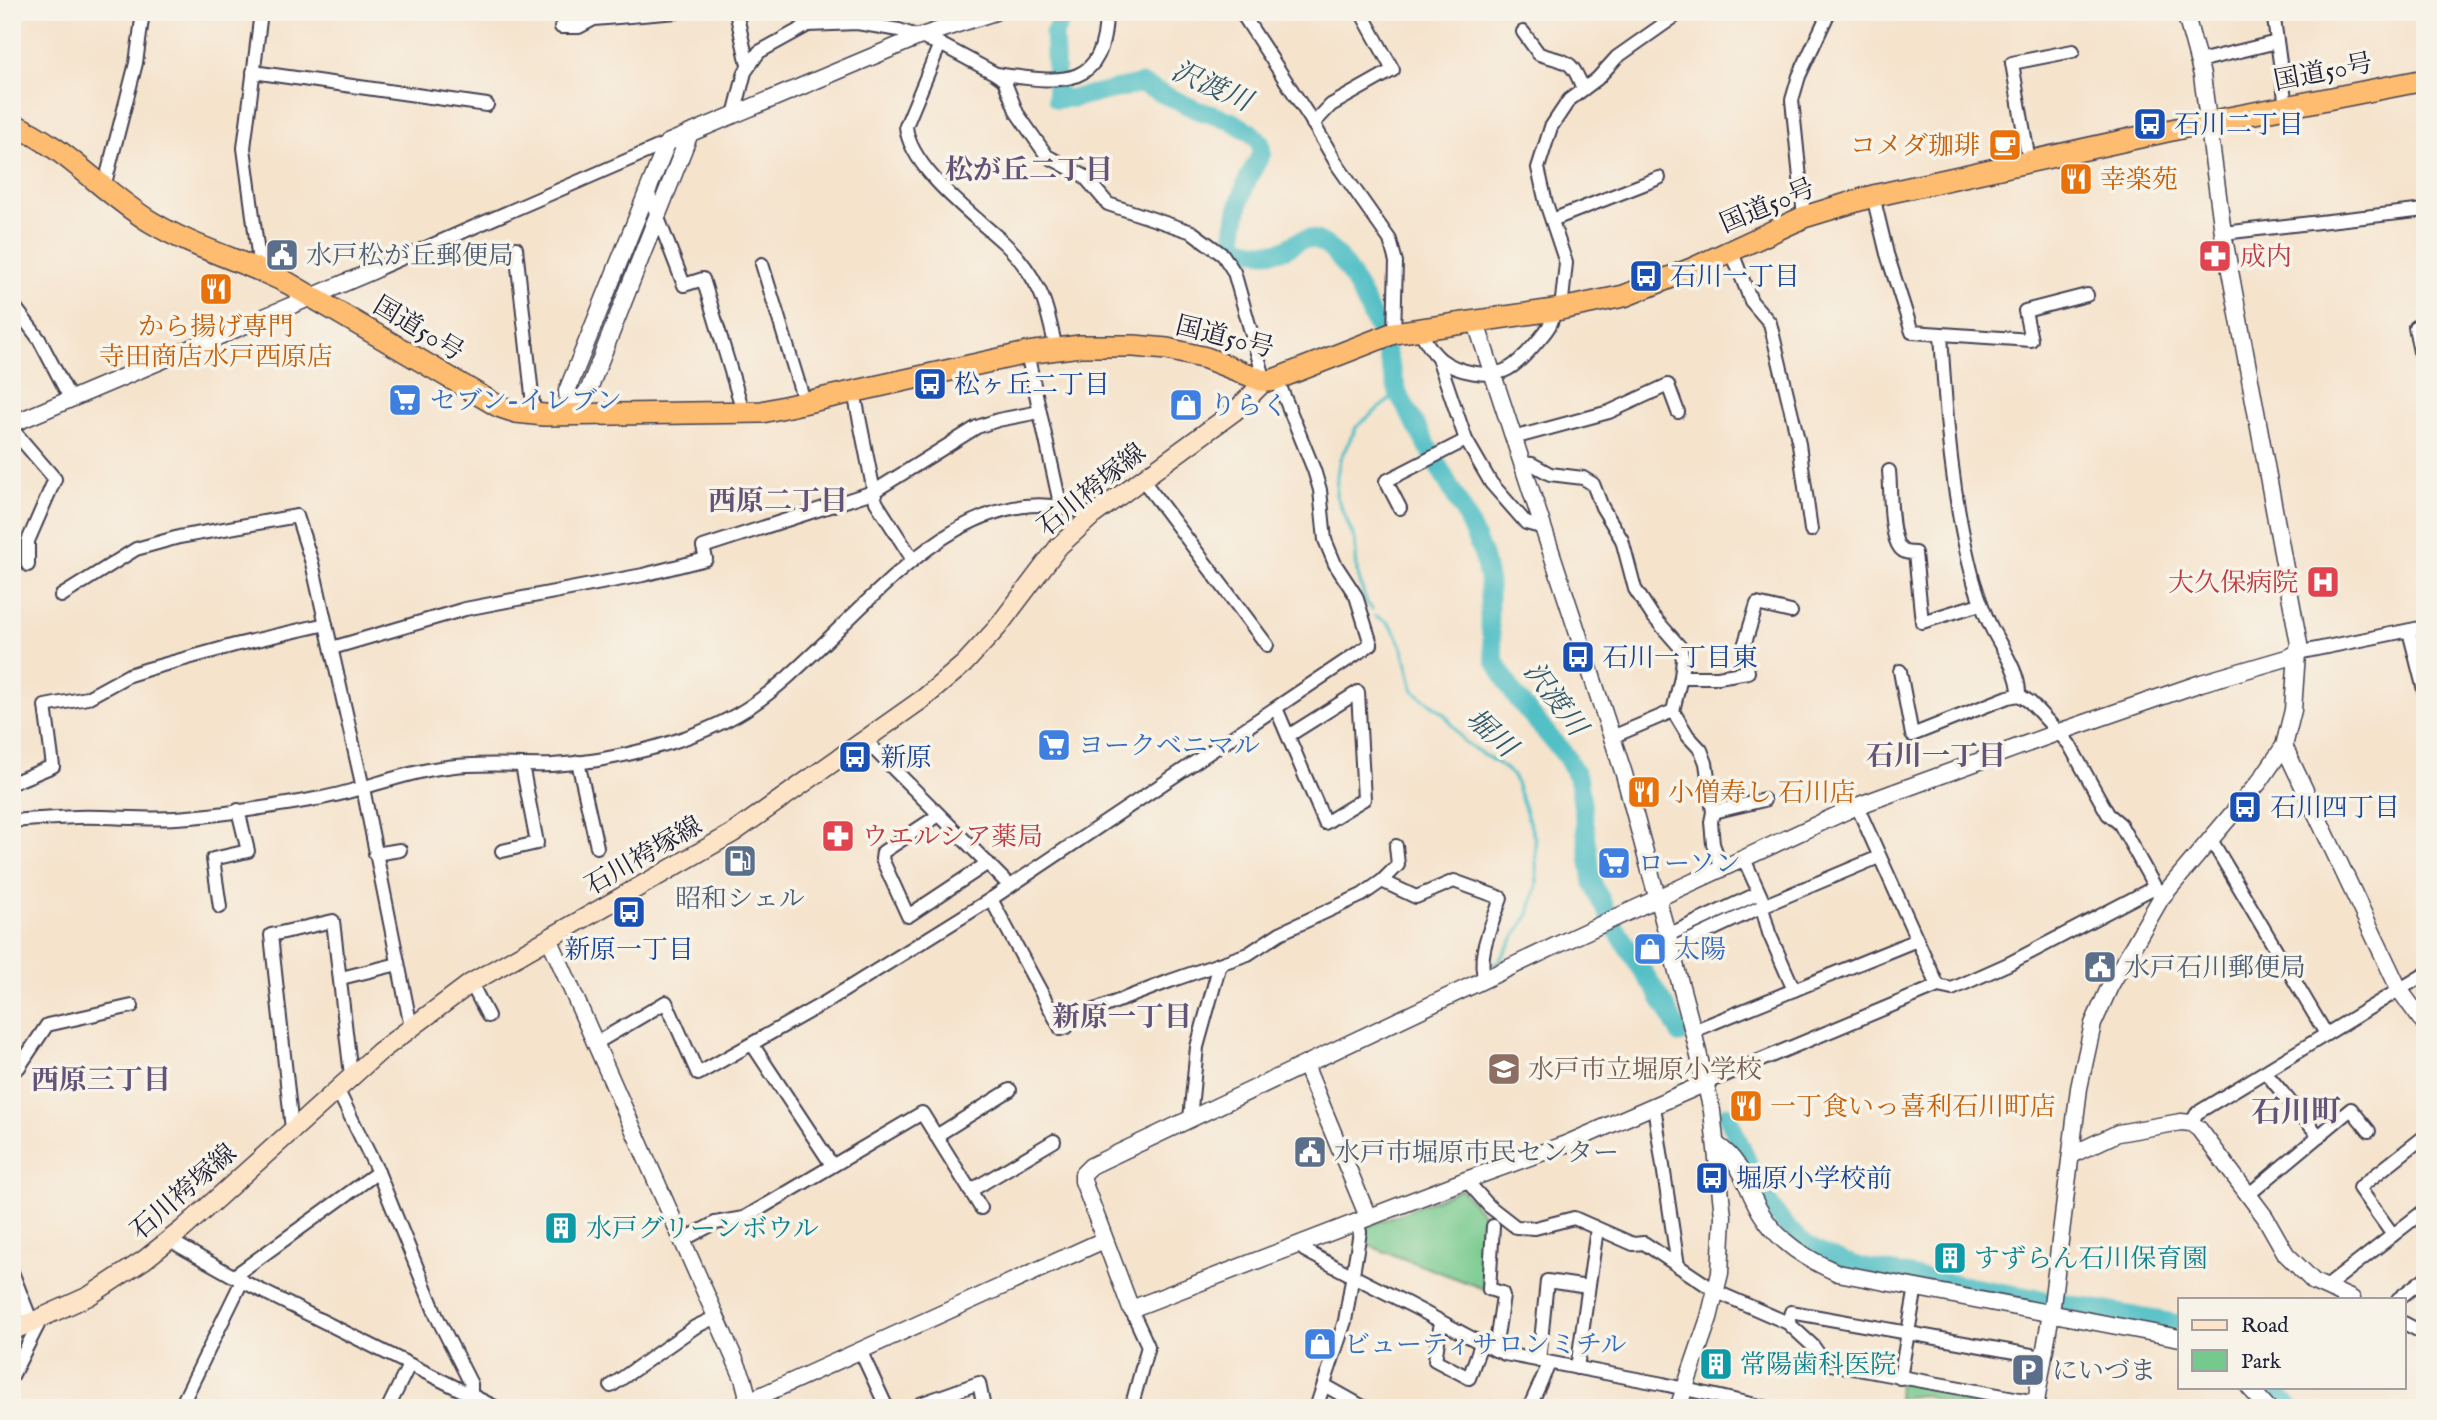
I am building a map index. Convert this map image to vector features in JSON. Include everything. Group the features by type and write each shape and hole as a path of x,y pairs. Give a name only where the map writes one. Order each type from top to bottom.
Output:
{"highway":[{"name":"国道50号","path":"12,124 35,135 140,215 166,230 260,269 314,297 479,397 507,410 530,414 569,415 741,414 805,404 1056,348 1103,345 1167,349 1206,358 1271,380 1394,333 1558,310 1615,299 1652,286 1804,217 1872,196 2208,122 2425,80"}],"main road":[{"name":"石川袴塚線","path":"12,1331 119,1279 169,1240 351,1075 471,983 733,833 925,698 964,664 997,628 1059,546 1092,516 1235,411 1271,380"}],"street":[{"path":"104,187 136,63 143,12"},
{"path":"260,269 244,148 261,12"},
{"path":"561,27 579,27 594,19 677,12"},
{"path":"736,12 748,65"},
{"path":"797,12 808,25"},
{"path":"28,565 28,541 55,479 12,427 690,133 921,36 995,12"},
{"path":"996,74 1034,79 1064,79 1089,70 1096,61 1106,34 1106,12"},
{"path":"1241,12 1338,166 1383,228 1394,251 1397,289 1394,333"},
{"path":"1313,124 1331,105 1393,70 1361,12"},
{"path":"1438,358 1470,371 1492,373 1507,369 1528,353 1553,323 1558,310 1566,263 1538,168 1551,127 1558,114 1617,57 1681,12"},
{"path":"1804,217 1792,100 1799,76 1829,12"},
{"path":"1466,1180 1489,1206 1516,1227 1535,1228 1574,1218 1633,1244 1644,1243 1717,1292 1788,1323 1813,1346 1825,1363 2036,1405 2052,1304 2083,1062 2093,1024 2158,892 2260,781 2284,746 2293,709 2300,643 2223,233 2199,61 2185,14 2205,12"},
{"path":"2273,12 2286,106"},
{"path":"596,1043 666,1002 698,1074 824,1003 991,899 1371,644 1356,596 1335,564 1325,540 1320,490 1314,470 1271,380 1234,272 1223,255 1192,232 1108,204 1084,176 1047,156 1017,113 1004,80 921,36 857,23 808,25 759,52 748,65 734,115"},
{"path":"1523,32 1539,54 1564,60 1575,68 1583,89"},
{"path":"2199,61 2277,42"},
{"path":"940,44 906,126 907,138 923,164 963,209 1006,245 1025,268 1039,288 1056,348"},
{"path":"2029,161 2012,64 2073,51"},
{"path":"253,72 487,105"},
{"path":"569,415 589,389 690,133"},
{"path":"569,415 567,391 667,143"},
{"path":"1552,220 1659,178"},
{"path":"649,192 684,285 703,279 740,401 741,414"},
{"path":"1872,196 1908,326 1912,332 2031,340 2025,311 2087,295"},
{"path":"2223,233 2425,210"},
{"path":"516,248 532,402 530,414"},
{"path":"1731,250 1751,301 1770,323 1799,444 1811,530"},
{"path":"762,264 805,404"},
{"path":"12,303 39,339 71,400"},
{"path":"1475,320 1612,737 1670,942 1706,1083 1717,1145 1723,1234 1717,1292 1678,1408"},
{"path":"2425,326 2415,327 2425,377"},
{"path":"1419,328 1438,358 1466,440 1491,482 1526,523 1544,528"},
{"path":"1941,334 1949,444 1960,518 1980,604 2009,661 2020,687 2019,695"},
{"path":"1027,353 1061,508"},
{"path":"1513,438 1609,412 1668,385 1678,412"},
{"path":"854,392 876,502 913,560"},
{"path":"332,648 465,609 643,575 705,559 703,547 873,492 977,427 1039,412"},
{"path":"1401,508 1386,481 1466,440"},
{"path":"1522,463 1532,464 1550,474 1583,478 1593,484 1602,507 1622,540 1635,589 1652,615 1680,647 1683,659 1673,711 1688,736 1701,750 1706,762 1713,812 1713,844 1722,868"},
{"path":"1889,471 1895,536 1898,546 1905,552 1915,553 1922,622 1980,604"},
{"path":"1142,479 1267,645"},
{"path":"12,821 79,817 179,818 324,797 444,767 480,763 522,765 578,762 674,742 706,730 745,710 781,683 913,560 963,527 988,514 1029,506 1073,509 1092,516"},
{"path":"61,596 136,549 179,537 297,516 332,648 411,1027"},
{"path":"1681,677 1709,678 1748,672 1744,646 1758,604 1791,612"},
{"path":"12,783 53,766 45,706 87,698 129,675 148,669 235,645 326,625"},
{"path":"1131,1408 1148,1346 1104,1240 1083,1181 1085,1170 1611,919 1857,806 2201,682 2297,653 2425,627"},
{"path":"2409,631 2425,694"},
{"path":"1900,671 1912,735 2008,697 2019,695 2030,702 2069,744 2108,814 2120,824 2158,892"},
{"path":"1276,708 1325,823 1364,799 1358,692 1288,736"},
{"path":"1612,737 1673,711"},
{"path":"865,740 1009,885"},
{"path":"2284,746 2399,989 2425,1025"},
{"path":"578,762 597,847"},
{"path":"502,851 537,843 522,765"},
{"path":"1713,812 1764,800"},
{"path":"1857,806 1938,986"},
{"path":"220,907 214,859 248,851 237,810"},
{"path":"939,815 883,852 881,859 908,916 988,863"},
{"path":"2210,838 2326,1034"},
{"path":"991,899 1060,1029 1067,1027 1074,1018 1248,954 1280,933 1362,895 1398,865 1396,846"},
{"path":"375,855 400,850"},
{"path":"1670,942 1879,857"},
{"path":"1744,859 1764,906 1769,933 1794,990"},
{"path":"1382,881 1416,897 1454,881 1502,898 1483,952 1481,968 1485,979"},
{"path":"1670,942 1759,892"},
{"path":"1131,1309 1566,1143 1938,986 1952,989 2158,892"},
{"path":"292,1129 271,936 333,921 351,1075"},
{"path":"549,938 743,1378 751,1406 860,1349 1104,1240"},
{"path":"1693,1031 1917,940"},
{"path":"341,978 398,964"},
{"path":"1190,1119 1197,1047 1220,964"},
{"path":"2191,1123 2197,1113 2425,974"},
{"path":"471,983 488,1016"},
{"path":"12,1072 19,1067 47,1026 132,1006"},
{"path":"752,1044 832,1165"},
{"path":"1305,1065 1363,1219 1345,1321 1316,1408"},
{"path":"2265,1072 2319,1136"},
{"path":"337,1089 378,1172 437,1317 471,1384 471,1394"},
{"path":"936,1136 1010,1090"},
{"path":"1654,1106 1678,1266"},
{"path":"2248,1195 2351,1109 2369,1131"},
{"path":"683,1240 715,1223 744,1219 922,1113 981,1208"},
{"path":"2071,1155 2118,1133 2171,1123 2191,1123 2199,1129 2265,1217 2286,1254 2314,1282 2350,1298"},
{"path":"2393,1235 2359,1188 2425,1136"},
{"path":"970,1191 1054,1141"},
{"path":"1717,1145 1734,1159 1761,1214 1785,1242 1799,1253 1838,1273 1916,1287 2052,1304 2178,1337"},
{"path":"180,1408 238,1279 378,1172"},
{"path":"2325,1288 2425,1210"},
{"path":"1493,1226 1489,1289 1502,1293 1503,1296 1495,1350"},
{"path":"1577,1368 1597,1229"},
{"path":"169,1240 238,1279 497,1408"},
{"path":"1299,1244 1304,1250 1352,1276 1495,1350 1544,1362 1684,1388 1717,1402 1769,1408"},
{"path":"12,1272 36,1321 12,1376"},
{"path":"2399,1298 2425,1278"},
{"path":"1530,1408 1544,1362 1547,1281 1588,1287"},
{"path":"1899,1378 1916,1287"},
{"path":"1788,1323 1791,1312 2042,1357"},
{"path":"611,1386 695,1327 716,1317"},
{"path":"1441,1322 1435,1360 1469,1378 1481,1344"},
{"path":"2406,1324 2425,1334"},
{"path":"860,1349 887,1408"},
{"path":"387,1408 409,1365"},
{"path":"916,1406 979,1383 984,1408"},
{"path":"1324,1385 1365,1408"},
{"path":"2250,1388 2268,1408"}],"green space":[{"path":"1461,1189 1490,1222 1484,1289 1362,1243 1365,1230 1369,1226"},
{"path":"1899,1382 2030,1408 1968,1408 1924,1395 1898,1398"}],"waterway":[{"name":"沢渡川","path":"1066,12 1054,33 1057,99 1141,84 1197,110 1229,120 1250,132 1260,142 1262,153 1248,178 1239,204 1234,232 1235,246 1270,252 1286,249 1302,240 1314,240 1326,245 1347,270 1376,325"},
{"name":"沢渡川","path":"1386,351 1398,393 1464,512 1483,555 1489,583 1489,620 1495,661 1515,696 1566,756 1579,781 1593,884 1614,926 1666,1007 1680,1034"},
{"name":"堀川","path":"1372,609 1366,602 1357,572 1355,540 1336,495 1337,475 1340,459 1357,426 1398,393"},
{"name":"堀川","path":"1375,616 1388,623 1394,631 1405,656 1413,690 1444,714 1464,741 1514,777 1535,839 1537,884 1529,914 1499,961 1487,967"},
{"name":"沢渡川","path":"1727,1115 1752,1172 1772,1208 1798,1238 1820,1253 1861,1267 2178,1324"},
{"name":"沢渡川","path":"2273,1388 2290,1408"}],"place":[{"name":"石川二丁目","path":"2150,124"},
{"name":"コメダ珈琲","path":"2005,145"},
{"name":"幸楽苑","path":"2076,179"},
{"name":"水戸松が丘郵便局","path":"282,255"},
{"name":"成内","path":"2215,256"},
{"name":"石川一丁目","path":"1646,276"},
{"name":"から揚げ専門 寺田商店水戸西原店","path":"216,289"},
{"name":"松ヶ丘二丁目","path":"930,384"},
{"name":"セブン-イレブン","path":"405,400"},
{"name":"りらく","path":"1186,405"},
{"name":"大久保病院","path":"2323,582"},
{"name":"石川一丁目東","path":"1578,657"},
{"name":"ヨークベニマル","path":"1054,745"},
{"name":"新原","path":"855,757"},
{"name":"小僧寿し 石川店","path":"1644,792"},
{"name":"石川四丁目","path":"2245,807"},
{"name":"ウエルシア薬局","path":"838,836"},
{"name":"昭和シェル","path":"740,861"},
{"name":"ローソン","path":"1614,863"},
{"name":"新原一丁目","path":"629,912"},
{"name":"太陽","path":"1650,949"},
{"name":"水戸石川郵便局","path":"2100,967"},
{"name":"水戸市立堀原小学校","path":"1504,1069"},
{"name":"一丁食いっ喜利石川町店","path":"1746,1106"},
{"name":"水戸市堀原市民センター","path":"1310,1152"},
{"name":"堀原小学校前","path":"1712,1178"},
{"name":"水戸グリーンボウル","path":"561,1228"},
{"name":"すずらん石川保育園","path":"1950,1258"},
{"name":"ビューティサロンミチル","path":"1320,1344"},
{"name":"常陽歯科医院","path":"1716,1364"},
{"name":"にいづま","path":"2028,1370"}],"district":[{"name":"松が丘二丁目","path":"1029,169"},
{"name":"西原二丁目","path":"778,500"},
{"name":"石川一丁目","path":"1936,755"},
{"name":"新原一丁目","path":"1122,1016"},
{"name":"西原三丁目","path":"101,1079"},
{"name":"石川町","path":"2296,1111"}]}
